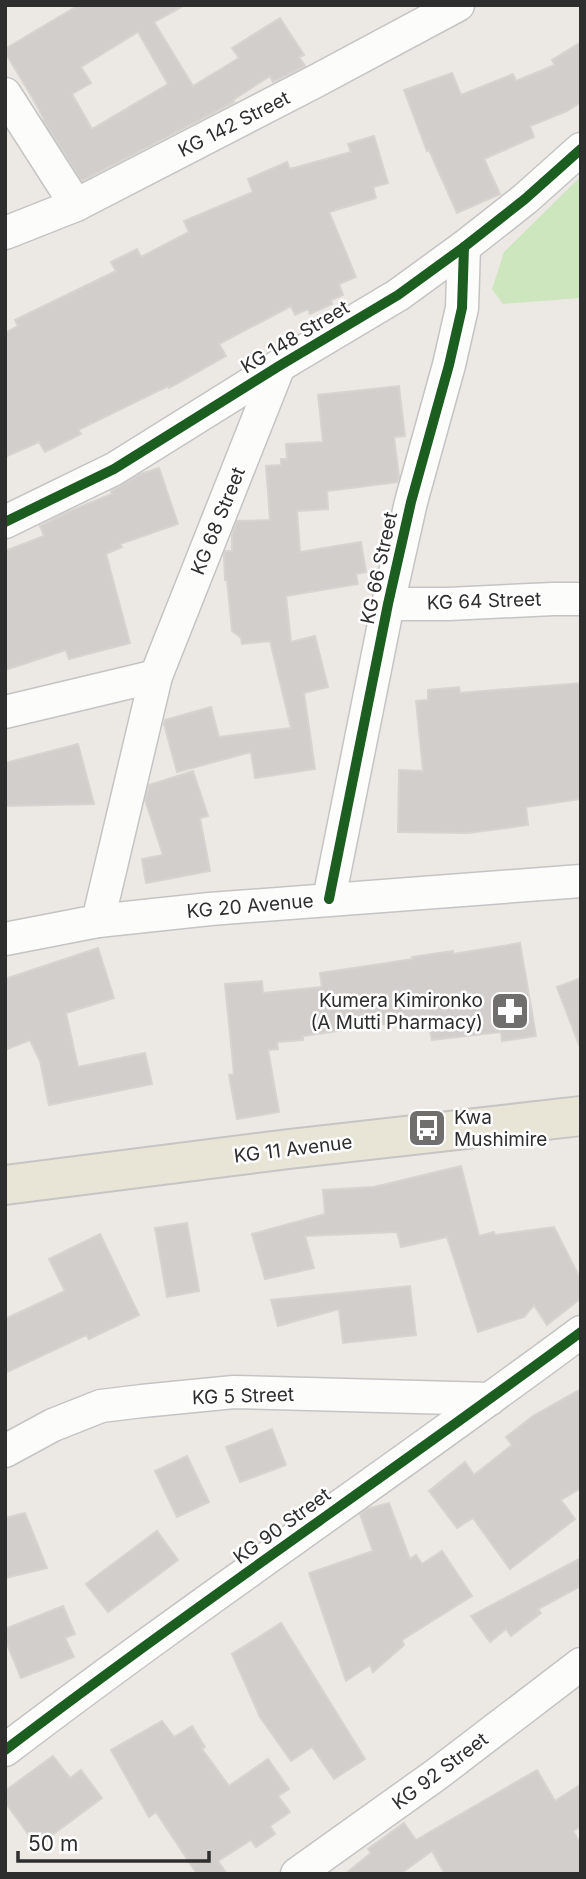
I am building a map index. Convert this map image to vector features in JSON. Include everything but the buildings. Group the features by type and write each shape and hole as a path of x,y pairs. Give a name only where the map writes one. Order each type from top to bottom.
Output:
{"main road":[{"name":"KG 11 Avenue","path":"5,1185 581,1116"}],"street":[{"name":"KG 142 Street","path":"5,233 76,205 458,5"},
{"path":"5,94 76,205"},
{"name":"KG 148 Street","path":"5,522 114,469 398,295 525,199 581,149"},
{"name":"KG 66 Street","path":"328,899 411,502 462,308 464,247"},
{"name":"KG 68 Street","path":"98,921 156,676 279,366"},
{"name":"KG 64 Street","path":"388,604 581,599"},
{"path":"5,712 156,676"},
{"name":"KG 20 Avenue","path":"5,939 98,921 210,909 581,881"},
{"name":"KG 90 Street","path":"5,1750 93,1682 581,1332"},
{"name":"KG 5 Street","path":"5,1451 53,1425 101,1406 142,1401 234,1392 490,1399"},
{"name":"KG 92 Street","path":"297,1874 437,1774 581,1664"}],"green space":[{"path":"581,176 581,298 503,304 492,289 504,252"}],"cycle path":[{"path":"5,522 114,469 398,295 525,199 581,149"},
{"path":"329,899 388,604 411,502 462,308 464,247"},
{"path":"5,1750 581,1332"}],"place":[{"name":"Kumera Kimironko (A Mutti Pharmacy)","path":"510,1011"},
{"name":"Kwa Mushimire","path":"427,1128"}]}
